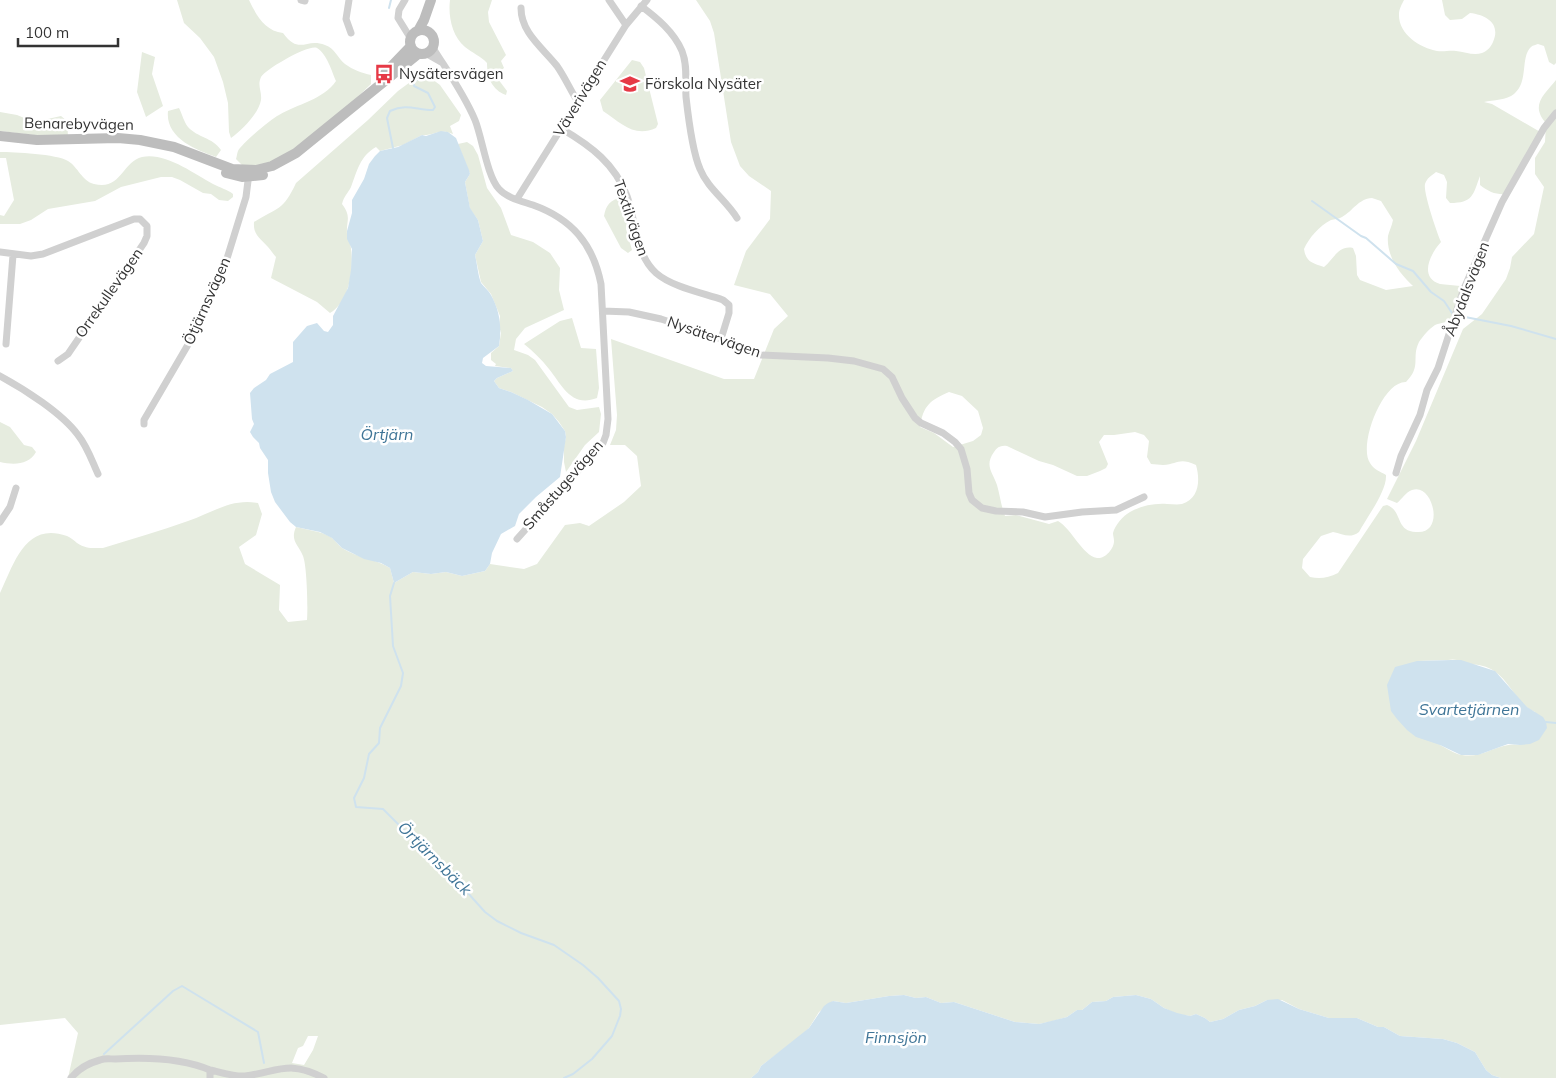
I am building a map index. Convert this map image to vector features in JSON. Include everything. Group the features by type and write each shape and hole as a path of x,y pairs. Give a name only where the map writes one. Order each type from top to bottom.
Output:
{"street":[{"path":"349,0 346,19 351,33"},
{"path":"405,0 398,14 399,21 419,43 441,62 458,85 473,115 495,184 503,192 547,210 573,228 584,242 598,267 603,311"},
{"path":"609,0 626,25"},
{"name":"Väverivägen","path":"517,199 626,25 647,0"},
{"name":"Benarebyvägen","path":"0,136 37,140 124,138 162,144 186,151 221,172 249,174 274,171 284,166 296,153 372,91 384,74 419,43 434,40 431,33 431,3"},
{"name":"Benarebyvägen","path":"419,43 431,3"},
{"path":"641,6 671,34 682,51 685,61 686,97 695,152 700,170 718,196 730,206 737,218"},
{"path":"521,8 522,22 527,30 558,68 575,97 579,100"},
{"path":"419,43 425,30 431,33"},
{"name":"Åbydalsvägen","path":"1396,473 1401,456 1420,415 1427,390 1438,368 1463,290 1502,202 1544,128 1556,113"},
{"name":"Textilvägen","path":"562,129 597,152 614,171 627,197 638,241 650,267 657,274 672,282 723,300 729,305 729,313 721,339"},
{"name":"Ötjärnsvägen","path":"144,424 144,420 196,332 225,265 246,197 249,174"},
{"name":"Orrekullevägen","path":"0,252 31,256 43,254 134,219 140,219 147,226 147,236 144,243 68,354 58,361"},
{"path":"6,344 12,255"},
{"name":"Nysätervägen","path":"603,311 645,315 761,354 828,358 854,362 883,370 892,377 902,398 915,418 921,423 944,433 961,450 967,469 969,493 972,500 982,508 996,511 1023,512 1045,517 1116,510 1144,497"},
{"name":"Småstugevägen","path":"517,539 603,443 608,418 603,311"},
{"path":"0,376 71,426 84,444 98,474"},
{"path":"0,522 10,507 16,488"},
{"path":"71,1078 78,1071 102,1059 137,1057 186,1062 210,1070 244,1076 282,1068 295,1068 311,1071 324,1078"},
{"path":"210,1070 210,1078"}],"shaded area":[{"path":"177,0 249,0 258,17 266,26 283,33 289,40 299,45 318,43 328,46 348,66 371,75 371,84 345,109 299,147 275,162 254,166 242,165 236,159 240,148 270,121 286,111 317,97 331,87 336,81 331,68 321,51 313,48 288,58 265,73 259,83 260,105 254,116 231,138 228,103 214,57 200,38 184,23"},
{"path":"450,0 492,0 488,12 489,22 506,55 501,61 504,68 495,75 507,91 506,95 497,90 491,82 487,63 465,47 454,32 450,19"},
{"path":"696,0 1404,0 1399,14 1400,21 1402,28 1411,39 1424,47 1437,51 1479,54 1491,46 1495,36 1494,25 1487,18 1470,13 1462,19 1450,20 1445,15 1442,0 1556,0 1556,63 1554,65 1549,62 1544,46 1538,44 1531,47 1526,57 1519,89 1508,98 1484,102 1492,104 1542,133 1507,194 1490,191 1480,185 1480,176 1471,197 1458,203 1450,203 1446,198 1447,182 1444,175 1436,172 1429,177 1425,184 1428,203 1441,242 1430,258 1428,264 1429,276 1433,281 1440,284 1460,286 1464,292 1452,316 1447,321 1435,325 1419,342 1415,367 1411,376 1406,382 1397,384 1389,392 1374,416 1367,443 1367,455 1373,467 1386,475 1383,489 1376,504 1356,534 1346,535 1333,532 1321,536 1303,559 1302,568 1310,577 1314,578 1327,577 1338,573 1383,506 1387,505 1392,508 1402,525 1409,531 1425,531 1431,526 1433,509 1426,494 1419,490 1412,490 1397,503 1387,499 1416,441 1463,329 1482,314 1506,279 1512,257 1534,234 1544,187 1535,174 1535,158 1545,142 1546,123 1541,117 1539,105 1543,95 1556,80 1556,1078 1501,1078 1492,1075 1486,1070 1475,1052 1457,1043 1443,1039 1400,1036 1384,1027 1378,1027 1357,1018 1329,1018 1299,1009 1282,1000 1267,1000 1255,1006 1239,1010 1223,1019 1210,1022 1196,1014 1190,1016 1177,1014 1151,999 1136,995 1113,997 1106,1001 1092,1002 1082,1010 1077,1010 1067,1017 1039,1024 1015,1022 954,1002 941,1003 926,997 916,998 904,995 846,1003 833,1001 819,1012 802,1035 761,1066 758,1072 751,1078 68,1078 78,1033 65,1018 0,1025 0,593 16,558 23,548 41,534 53,533 67,536 86,547 103,548 177,525 230,504 258,503 262,514 256,535 239,547 245,564 280,585 279,610 288,622 307,620 305,569 303,556 294,539 296,527 327,535 348,551 390,568 394,583 413,572 431,574 446,572 462,576 485,571 490,564 524,569 537,564 565,525 580,523 589,526 624,502 641,486 637,456 625,445 610,445 616,430 617,415 611,339 724,379 754,379 774,329 788,316 770,294 734,285 746,251 770,219 771,191 749,176 740,166 731,142 714,33 710,21","holes":["1372,198 1381,201 1393,220 1388,236 1389,251 1403,276 1413,286 1386,290 1360,280 1357,275 1356,256 1353,248 1340,251 1324,267 1313,263 1306,257 1304,249 1319,229 1331,220 1346,215 1359,203","949,392 962,396 978,411 983,428 981,435 973,441 953,447 934,433 920,427 925,409 932,401","1135,432 1144,435 1149,441 1147,457 1151,464 1163,465 1186,461 1196,465 1198,482 1192,497 1182,504 1152,505 1139,508 1127,514 1114,530 1114,544 1111,550 1100,558 1092,556 1087,552 1058,521 1049,524 1016,515 1005,516 997,485 990,469 991,457 995,450 1007,446 1077,476 1087,476 1106,468 1108,464 1099,442 1104,435","1454,659 1489,668 1500,675 1518,699 1535,712 1520,745 1505,745 1470,756 1456,753 1440,745 1417,661","308,1036 318,1036 313,1050 304,1065 292,1063 298,1048 303,1046"]},
{"path":"142,52 155,57 152,74 163,106 146,117 137,92"},
{"name":"Förskola Nysäter","path":"632,60 640,62 644,68 658,124 656,128 648,131 628,128 603,111 600,100"},
{"path":"428,76 440,85 461,115 459,121 450,126 453,134 440,132 422,135 403,145 380,151 376,147 363,159 342,204 348,216 347,236 352,257 351,276 342,301 330,313 317,302 271,278 276,257 256,233 254,222 283,204 296,183 398,91 417,77"},
{"path":"179,108 184,120 192,131 213,142 221,150 216,157 183,142 171,129 168,111"},
{"path":"0,112 17,115 34,122 61,116 67,121 68,136 0,131"},
{"path":"467,142 473,146 478,155 487,188 501,208 511,235 533,242 550,253 560,268 559,290 564,310 525,328 516,339 514,350 528,355 535,360 569,407 577,410 599,407 601,414 599,432 585,445 566,472 564,446 566,437 565,431 559,422 542,407 499,388 494,381 513,371 511,368 495,366 496,364 491,360 491,353 499,346 501,333 499,326 500,316 491,294 481,282 475,255 483,241 478,220 470,209 465,182 470,174 458,144"},
{"path":"0,152 35,154 62,159 68,161 90,182 103,185 116,180 135,160 151,156 179,164 233,194 233,197 228,201 219,200 211,194 203,193 180,180 172,177 161,177 121,187 95,201 48,209 31,220 20,224 0,224 0,215 4,216 14,200 6,158 0,158"},
{"path":"622,197 628,211 626,229 632,250 628,253 621,248 604,216 609,203"},
{"path":"572,318 581,348 596,349 599,388 597,398 580,400 568,393 543,362 524,344 560,321"},
{"path":"0,422 10,427 24,445 32,447 36,452 33,456 25,462 16,464 0,462"}],"water":[{"name":"Örtjärn","path":"441,131 448,132 456,138 469,170 470,174 465,182 470,208 478,220 483,241 475,255 478,273 481,283 494,301 500,320 499,346 483,358 482,363 486,366 511,368 513,371 494,381 499,388 528,400 552,414 565,431 566,437 560,477 519,514 515,526 501,534 492,553 490,564 485,571 462,576 446,572 431,574 413,572 394,583 390,568 381,563 364,559 342,548 332,538 320,532 296,527 290,522 275,502 271,492 268,460 259,443 250,432 254,424 250,393 266,380 270,374 293,362 293,342 307,326 317,323 324,331 328,332 333,325 333,316 348,288 351,270 352,249 347,239 347,231 352,213 352,200 364,179 369,164 380,151 398,147 422,135 426,136"},
{"name":"Svartetjärnen","path":"1461,660 1495,671 1527,707 1543,717 1547,728 1539,740 1530,744 1508,744 1478,755 1461,755 1416,737 1407,730 1391,711 1387,685 1395,667 1417,661"},
{"name":"Finnsjön","path":"904,995 916,998 926,997 941,1003 954,1002 1015,1022 1039,1024 1067,1017 1077,1010 1082,1010 1092,1002 1106,1001 1113,997 1136,995 1151,999 1164,1008 1177,1013 1190,1016 1196,1014 1210,1022 1223,1019 1239,1010 1255,1006 1267,1000 1278,999 1299,1009 1329,1018 1357,1018 1378,1027 1384,1027 1400,1036 1443,1039 1457,1043 1475,1052 1486,1070 1492,1075 1501,1078 751,1078 758,1072 761,1066 809,1028 828,1003 833,1001 846,1003"}],"waterway":[{"path":"389,8 391,0"},
{"path":"393,148 387,118 390,111 402,107 433,110 435,107 428,93 414,86 414,82 422,76 422,73"},
{"path":"1312,201 1366,238 1396,264 1413,271 1431,292 1444,301 1452,313"},
{"path":"1460,316 1511,326 1556,339"},
{"name":"Örtjärnsbäck","path":"394,583 390,596 393,646 403,673 401,686 380,728 379,743 369,754 364,778 354,798 356,807 383,809 405,831 431,852 485,912 497,921 521,933 554,945 583,965 619,1001 620,1016 612,1036 592,1059 573,1074 564,1078"},
{"path":"1546,722 1556,723"},
{"path":"104,1054 173,991 182,986 258,1032 264,1063"}],"place":[{"name":"Nysätersvägen","path":"384,74"},
{"name":"Förskola Nysäter","path":"630,84"}]}
